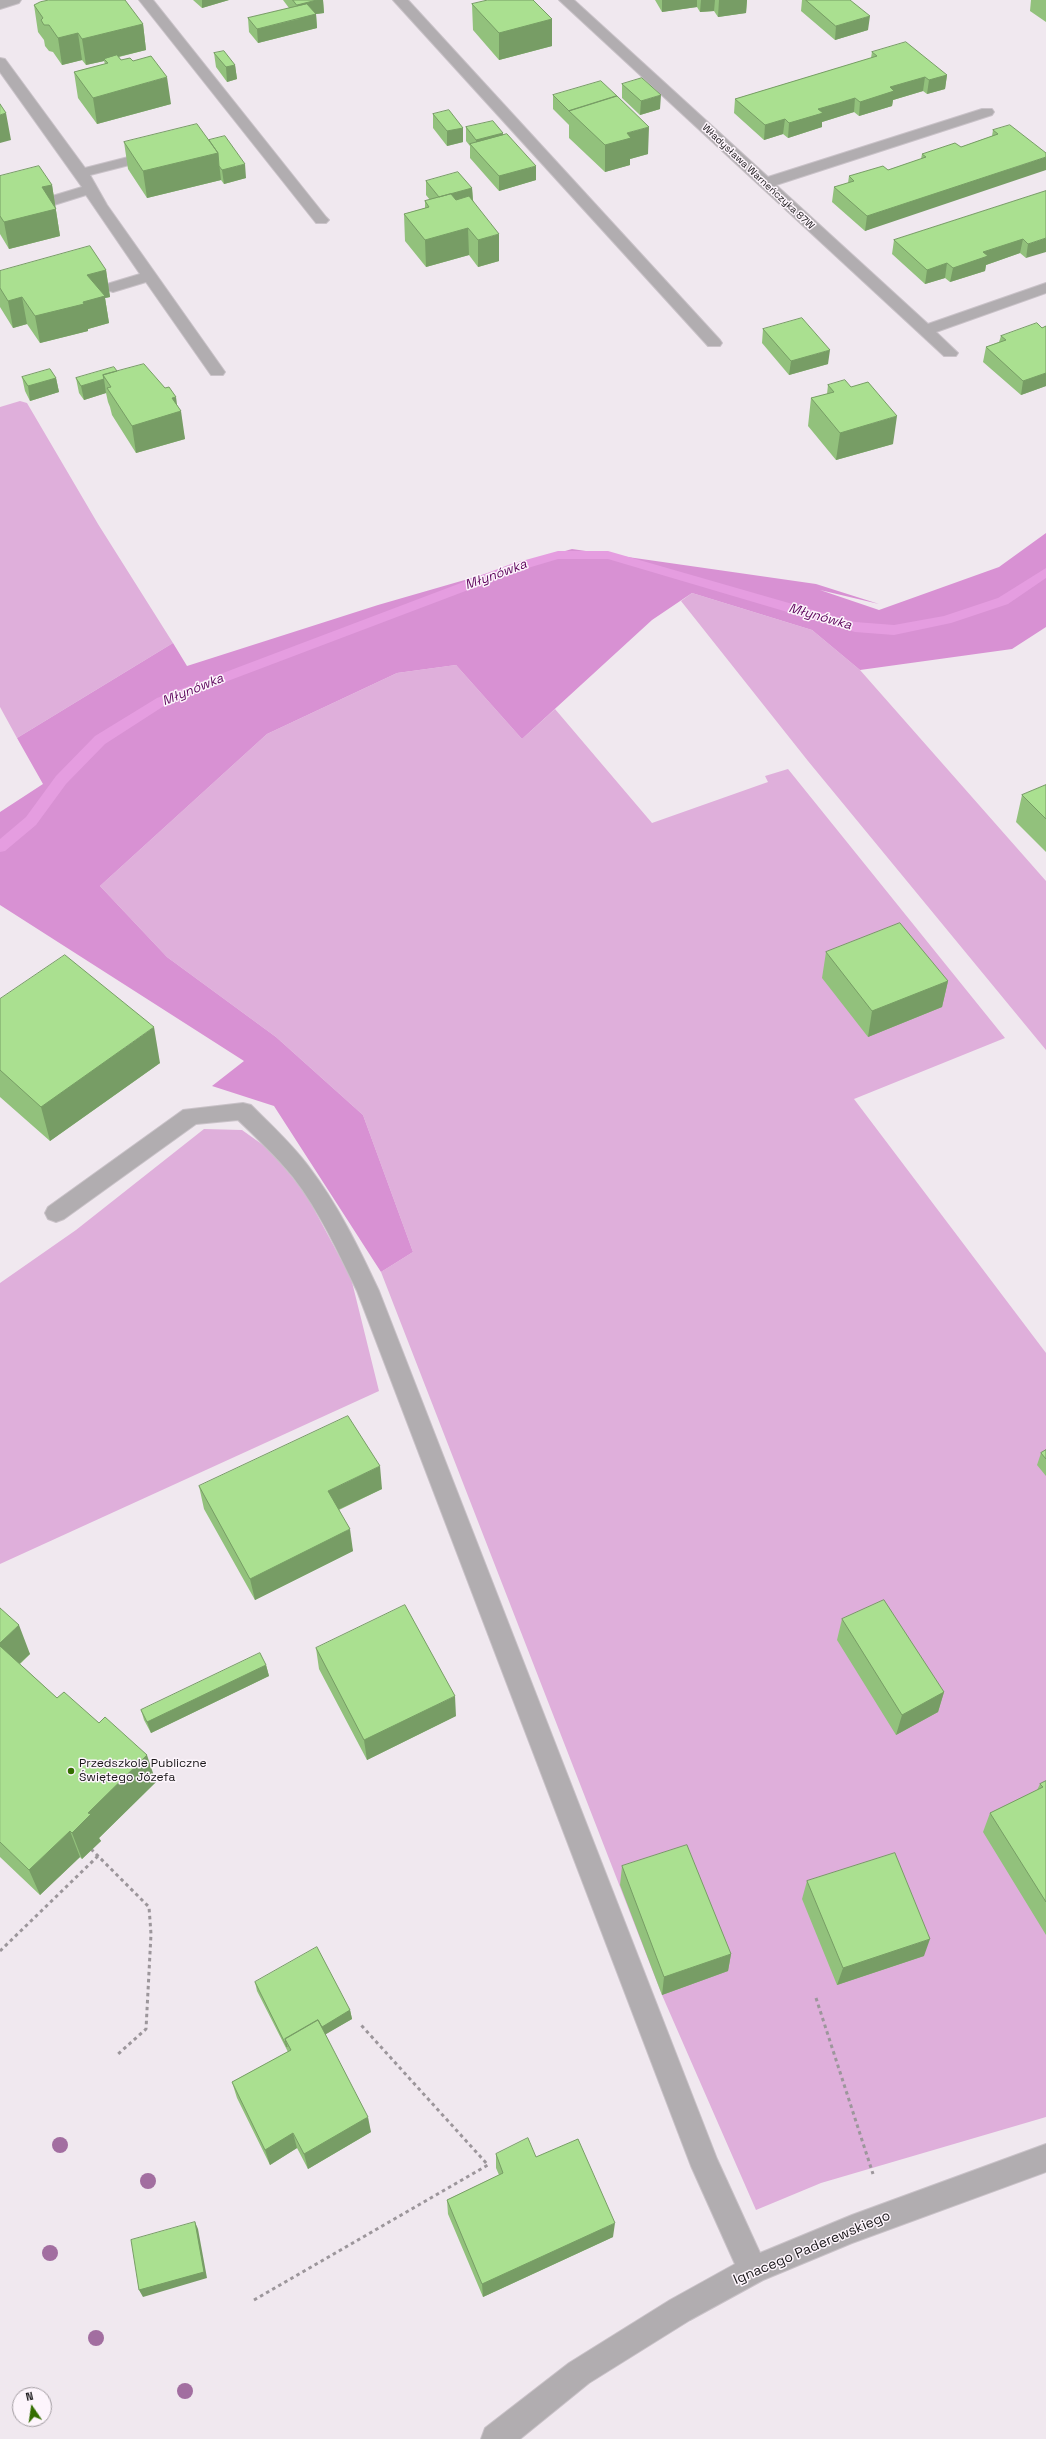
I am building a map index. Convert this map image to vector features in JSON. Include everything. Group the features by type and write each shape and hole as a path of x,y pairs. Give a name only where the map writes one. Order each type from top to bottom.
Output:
{"street":[{"path":"0,5 14,0"},
{"path":"146,0 321,220"},
{"path":"400,0 714,343"},
{"name":"Władysława Warneńczyka 87W","path":"566,0 950,353"},
{"path":"0,62 81,173 90,189 217,372"},
{"path":"765,183 987,112"},
{"path":"81,173 171,151"},
{"path":"54,200 90,189"},
{"path":"113,287 150,276"},
{"path":"925,330 1046,288"},
{"path":"56,1213 191,1116 243,1111 289,1157 310,1184 343,1236 368,1291 706,2166 753,2270"},
{"name":"Ignacego Paderewskiego","path":"496,2439 579,2373 680,2310 753,2270 884,2217 1046,2158"}],"path":[{"path":"91,1849 149,1907 151,1934 146,2029 117,2054"},
{"path":"0,1951 98,1856"},
{"path":"816,1998 872,2168 884,2217"},
{"path":"254,2300 488,2165 361,2025"}],"shaded area":[{"path":"20,401 27,403 98,524 173,643 17,738 0,707 0,407"},
{"path":"1046,533 1046,627 1012,649 860,670 812,630 692,593 652,620 522,739 456,665 397,673 267,734 100,886 167,957 276,1037 363,1115 413,1252 381,1272 274,1106 212,1086 244,1061 0,905 0,812 43,784 17,738 173,643 187,666 378,605 572,549 816,584 879,604 820,590 879,610 999,567"},
{"path":"692,593 812,630 860,670 1046,881 1046,1050 808,761 681,601"},
{"path":"456,665 522,739 555,709 652,823 768,782 765,776 788,769 1005,1038 854,1099 1046,1353 1046,2117 821,2183 756,2210 662,1995 381,1272 413,1252 363,1115 276,1037 167,957 100,886 267,734 397,673"},
{"path":"204,1129 242,1130 270,1150 306,1194 351,1278 379,1391 0,1564 0,1283 76,1230"}],"building":[{"path":"49,0 125,0 143,24 82,39 78,33 58,38 49,25 44,25 41,20 43,18 34,5"},
{"path":"293,0 317,0 297,5"},
{"path":"488,0 533,0 552,19 499,33 472,4"},
{"path":"806,0 850,0 870,16 836,26"},
{"path":"307,4 316,14 257,29 248,18"},
{"path":"906,42 947,75 929,80 925,77 890,87 894,91 860,102 855,98 818,109 823,113 789,123 785,119 765,125 735,99 877,56 872,52"},
{"path":"224,51 235,65 226,67 214,53"},
{"path":"117,55 121,60 130,58 133,61 151,56 167,77 93,98 74,72 108,63 104,59"},
{"path":"642,78 661,95 641,101 622,84"},
{"path":"601,81 617,96 569,111 553,95"},
{"path":"617,96 649,127 627,133 631,138 605,145 569,111"},
{"path":"0,104 6,113 0,115"},
{"path":"449,110 463,128 447,131 433,114"},
{"path":"493,121 503,133 476,140 466,127"},
{"path":"197,124 218,153 143,171 124,142"},
{"path":"1010,125 1046,153 1046,157 867,216 834,187 854,181 849,176 883,166 888,170 926,157 922,154 955,143 961,147 998,134 993,130"},
{"path":"507,134 536,166 499,176 470,144"},
{"path":"225,136 245,164 222,170 219,166 218,153 209,140"},
{"path":"39,166 52,185 42,187 56,209 4,222 0,216 0,176"},
{"path":"458,172 472,188 439,197 426,181"},
{"path":"1046,191 1046,238 1028,244 1023,239 983,252 988,256 953,268 947,263 927,270 894,240"},
{"path":"451,194 456,200 469,196 499,234 478,240 468,228 425,240 404,214 429,207 425,201"},
{"path":"90,246 106,270 87,275 105,296 83,302 84,304 35,316 22,297 8,301 0,288 0,271"},
{"path":"802,318 830,350 791,361 763,329"},
{"path":"1037,323 1042,328 1046,326 1046,373 1023,381 986,347 1006,340 1001,336"},
{"path":"144,364 165,388 169,387 176,397 172,398 181,411 132,426 107,388 111,387 103,375"},
{"path":"114,367 117,371 103,375 104,379 81,386 76,378"},
{"path":"50,369 56,378 28,386 22,377"},
{"path":"845,380 851,387 868,382 897,416 840,433 811,398 834,392 828,385"},
{"path":"1046,785 1046,819 1022,795"},
{"path":"900,923 948,981 872,1011 826,952"},
{"path":"65,955 154,1027 41,1107 0,1070 0,999"},
{"path":"348,1416 380,1466 328,1491 350,1529 250,1579 199,1486"},
{"path":"1046,1450 1046,1459 1041,1453"},
{"path":"884,1600 944,1692 902,1715 842,1619"},
{"path":"405,1605 455,1696 364,1740 316,1648"},
{"path":"0,1608 19,1625 0,1643"},
{"path":"0,1646 57,1698 64,1692 99,1723 105,1717 147,1755 88,1813 91,1814 72,1833 70,1831 29,1870 0,1842"},
{"path":"260,1653 266,1665 147,1722 141,1710"},
{"path":"1046,1781 1046,1902 990,1813 1043,1787 1040,1784"},
{"path":"687,1845 731,1954 664,1977 622,1866"},
{"path":"895,1853 930,1939 843,1968 807,1881"},
{"path":"317,1947 350,2010 322,2027 318,2020 285,2039 287,2047 255,1982"},
{"path":"318,2020 368,2117 304,2154 293,2133 265,2150 232,2082 291,2050 285,2039"},
{"path":"528,2138 536,2157 578,2139 615,2223 482,2284 447,2200 503,2173 496,2154"},
{"path":"195,2222 204,2272 139,2290 131,2240"}],"waterway":[{"name":"Młynówka","path":"0,847 31,821 61,780 100,740 162,701 516,567 558,555 608,555 855,627 894,630 946,620 1003,601 1046,572"}],"place":[{"name":"Przedszkole Publiczne Świętego Józefa","path":"71,1771"}]}
